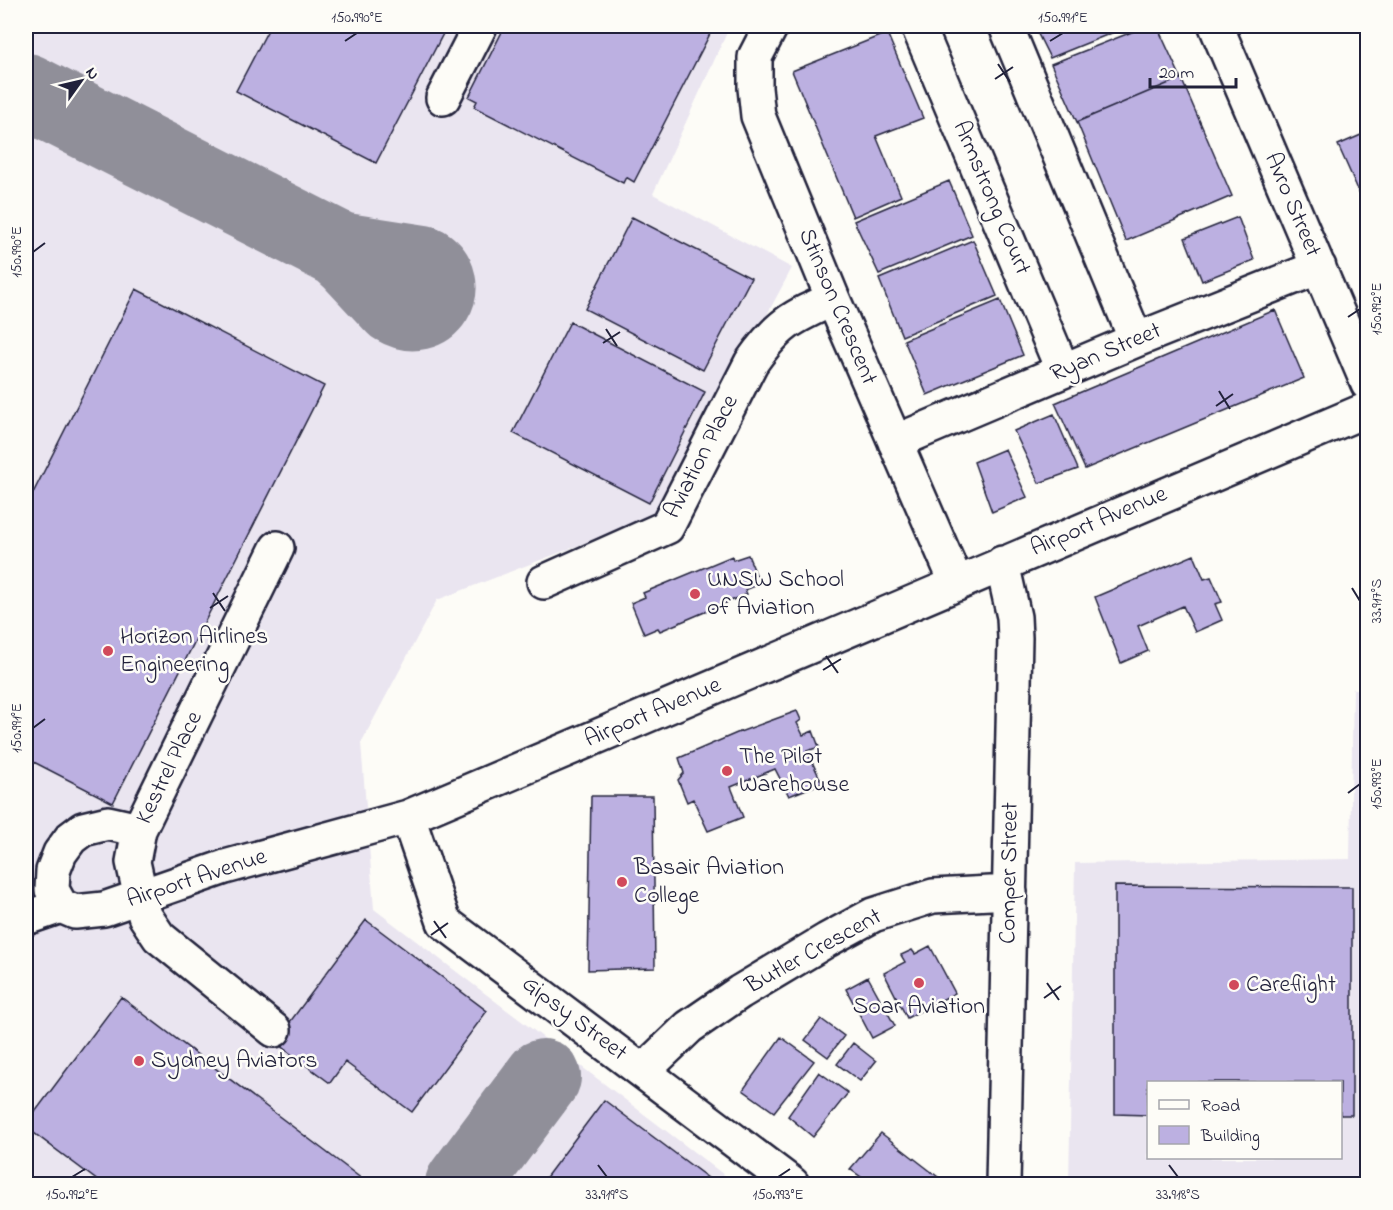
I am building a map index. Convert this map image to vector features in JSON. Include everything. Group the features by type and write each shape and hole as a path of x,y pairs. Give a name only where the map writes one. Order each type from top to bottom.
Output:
{"street":[{"path":"443,98 480,26"},
{"name":"Stinson Crescent","path":"771,26 755,57 758,116 833,299 957,584"},
{"name":"Armstrong Court","path":"918,26 1063,371"},
{"path":"1006,26 1136,340"},
{"name":"Avro Street","path":"1216,26 1368,384"},
{"name":"Ryan Street","path":"895,442 1136,340 1319,267"},
{"name":"Aviation Place","path":"544,582 667,526 751,363 765,341 795,316 833,299"},
{"name":"Airport Avenue","path":"61,906 75,912 104,909 225,867 408,817 1368,409"},
{"name":"Kestrel Place","path":"274,1030 159,937 145,916 133,862 139,830 277,548"},
{"name":"Comper Street","path":"1002,563 1014,617 1015,638 1003,1185"},
{"name":"Gipsy Street","path":"408,817 444,922 792,1185"},
{"path":"26,918 61,906 52,890 52,871 60,853 71,838 83,829 108,823 139,830"},
{"name":"Butler Crescent","path":"643,1071 689,1028 740,992 873,915 933,896 1010,892"}],"shaded area":[{"path":"26,26 730,26 653,194 792,268 660,514 437,600 361,743 374,909 736,1184 26,1184"},
{"path":"1353,689 1367,689 1367,1184 1069,1184 1075,863 1350,859"}],"building":[{"path":"270,26 447,26 376,163 236,91"},
{"path":"505,26 714,26 634,182 626,177 623,183 474,107 477,101 469,97"},
{"path":"1034,26 1129,26 1050,58"},
{"path":"1147,26 1157,26 1181,78 1077,122 1051,64"},
{"path":"887,33 923,118 876,136 901,196 853,217 792,71"},
{"path":"1181,78 1232,196 1126,241 1077,122"},
{"path":"1368,132 1368,212 1338,145"},
{"path":"949,181 972,235 879,274 854,221"},
{"path":"632,217 751,278 703,370 585,309"},
{"path":"1238,217 1254,260 1202,281 1185,238"},
{"path":"973,240 997,296 902,336 879,279"},
{"name":"Horizon Airlines Engineering","path":"136,289 324,386 113,803 26,758 26,507"},
{"path":"1000,300 1023,355 927,395 904,340"},
{"path":"1275,310 1304,378 1085,469 1055,403"},
{"path":"570,322 705,392 649,503 513,433"},
{"path":"1054,414 1078,469 1039,483 1014,431"},
{"path":"1005,449 1027,497 992,512 974,462"},
{"name":"UNSW School of Aviation","path":"748,555 760,584 745,590 747,594 660,631 658,628 644,634 631,603 645,597 643,593 732,556 733,560"},
{"path":"1194,555 1204,579 1211,577 1222,602 1215,604 1222,620 1195,632 1183,606 1138,626 1148,651 1121,663 1095,597"},
{"name":"The Pilot Warehouse","path":"797,711 801,720 797,723 803,735 813,731 819,747 807,751 822,783 789,796 775,769 731,787 743,817 708,831 693,799 687,802 678,780 684,773 679,758"},
{"name":"Basair Aviation College","path":"591,796 653,796 655,968 588,970"},
{"name":"Careflight","path":"1115,886 1352,887 1352,1115 1342,1115 1342,1081 1147,1081 1147,1115 1115,1114"},
{"path":"366,920 487,1011 412,1112 345,1062 330,1083 275,1042"},
{"name":"Soar Aviation","path":"930,946 955,993 907,1018 884,973 905,962 901,955 912,950 915,954"},
{"path":"868,977 895,1026 872,1038 846,989"},
{"name":"Sydney Aviators","path":"121,997 362,1179 357,1184 102,1184 26,1127"},
{"path":"821,1019 844,1036 828,1057 805,1040"},
{"path":"781,1037 814,1061 774,1112 743,1090"},
{"path":"853,1043 876,1061 860,1081 837,1064"},
{"path":"819,1072 848,1093 813,1137 788,1116"},
{"path":"604,1100 716,1184 541,1184"},
{"path":"881,1133 942,1180 938,1184 871,1184 850,1169"}],"taxiway":[{"path":"26,91 340,250 424,263 433,271 438,281 435,300 428,308 419,312 408,312 395,307 340,250"},
{"path":"463,1184 543,1077"}],"place":[{"name":"UNSW School of Aviation","path":"695,594"},
{"name":"Horizon Airlines Engineering","path":"108,651"},
{"name":"The Pilot Warehouse","path":"727,771"},
{"name":"Basair Aviation College","path":"622,882"},
{"name":"Soar Aviation","path":"919,983"},
{"name":"Careflight","path":"1234,985"},
{"name":"Sydney Aviators","path":"139,1061"}]}
